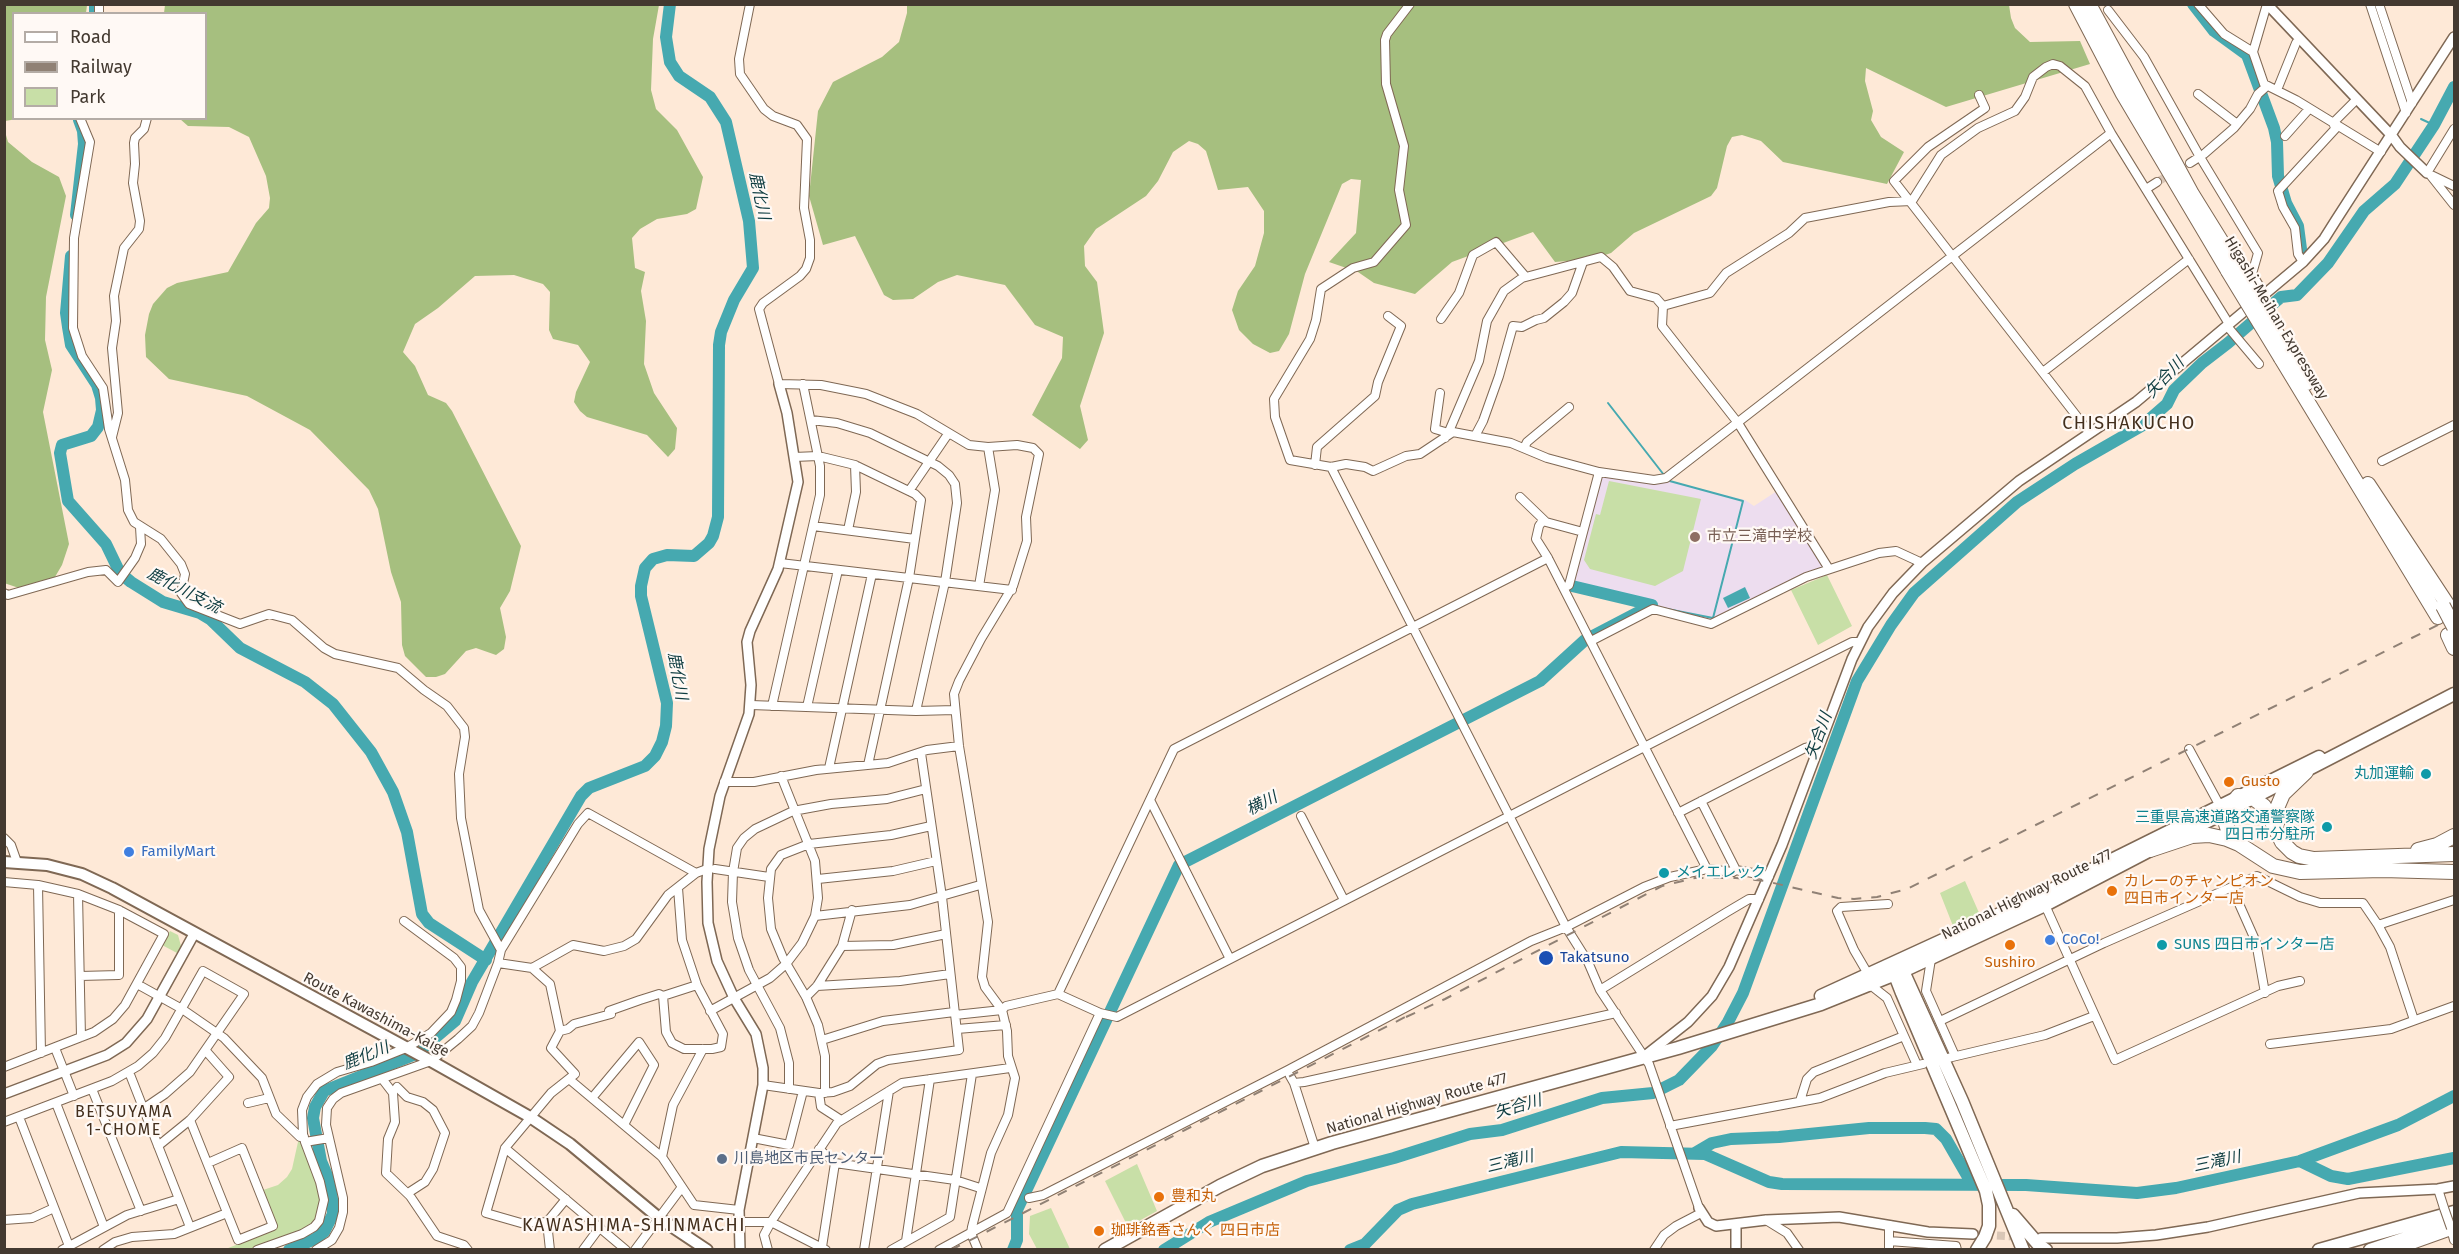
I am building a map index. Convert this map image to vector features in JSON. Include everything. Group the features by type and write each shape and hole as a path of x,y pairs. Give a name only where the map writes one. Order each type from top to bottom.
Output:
{"highway":[{"name":"Higashi-Meihan Expressway","path":"2076,4 2123,94 2446,611"},
{"name":"Higashi-Meihan Expressway","path":"2089,4 2232,268"},
{"name":"Higashi-Meihan Expressway","path":"2285,355 2367,482 2446,611 2453,639"},
{"name":"National Highway Route 477","path":"1897,969 2039,896 2224,810 2254,799 2370,736 2454,694"},
{"name":"National Highway Route 477","path":"2238,796 2303,764 2370,736"},
{"path":"2286,848 2277,825 2277,808 2287,789 2306,772"},
{"path":"2239,844 2226,825 2224,810 2238,796 2254,799 2268,812 2277,835 2286,848 2299,856 2314,859 2454,854"},
{"name":"National Highway Route 477","path":"1105,1250 1220,1186 1262,1166 1315,1148 1646,1060 1897,969 1931,959 2045,905 2224,810"},
{"path":"2150,850 2200,835 2218,836 2239,844 2262,860 2287,870 2314,873 2383,870 2454,862"},
{"path":"2384,855 2426,848 2454,836"},
{"path":"2383,870 2454,872"},
{"path":"1897,969 1955,1102 2000,1193 2001,1213 2015,1250"},
{"path":"1955,1102 1971,1154 1986,1191 2023,1250"},
{"path":"2319,1250 2449,1210"},
{"path":"2001,1213 2021,1226 2038,1244 2044,1244"},
{"path":"1977,1250 2001,1213"},
{"path":"2370,1250 2453,1228"}],"main road":[{"name":"Route Kawashima-Kaige","path":"4,862 47,865 82,874 112,888 406,1048 530,1117 570,1144 659,1218 707,1250"}],"street":[{"path":"740,1250 739,1210 763,1085 763,1068 760,1047 751,1024 722,975 712,944 707,911 713,828 724,782 744,733 751,705 747,642 780,563 798,482 787,413 759,309 806,270 810,258 810,240 804,208 807,139 797,125 772,116 764,109 740,74 739,58 750,4"},
{"path":"1410,4 1387,33 1385,39 1386,84 1404,147 1399,190 1406,225 1374,262 1353,268 1321,290 1310,339 1274,399 1275,417 1290,460 1331,468 1346,464 1373,471 1406,456 1420,454 1453,432 1511,443 1547,458 1599,472 1654,480 1666,478 2111,133"},
{"path":"2198,4 2224,34 2245,50 2253,52"},
{"path":"2190,163 2237,124 2263,90 2264,84 2253,52 2267,4"},
{"path":"2267,4 2400,147 2429,174 2454,205"},
{"path":"2370,4 2406,113"},
{"path":"2379,4 2412,103"},
{"path":"2108,10 2149,65 2200,157 2258,253 2252,274 2265,295"},
{"path":"1646,1060 1688,1022 1712,996 1729,967 1769,876 1860,642 1893,592 1922,563 2019,481 2136,402 2229,327 2303,262 2324,239 2454,37"},
{"path":"2277,90 2296,43"},
{"path":"1912,201 1941,155 1981,127 2002,119 2018,108 2033,77 2046,66 2053,64 2060,66 2085,86 2229,327 2259,364"},
{"path":"2263,90 2277,90 2381,152"},
{"path":"2198,94 2237,124"},
{"path":"1979,95 1985,108 1928,147 1894,181 1912,201 2089,432"},
{"path":"2303,262 2298,257 2296,234 2278,190 2336,126 2336,120 2357,99"},
{"path":"2285,136 2309,110"},
{"path":"81,120 90,142 74,237 73,328 82,356 103,388 112,438 125,480 128,510 140,527 161,538 181,564 185,574 181,593 189,604 240,624 269,614 292,620 324,648 335,654 386,663 398,668 447,706 464,728 465,737 459,774 460,818 479,910 501,950"},
{"path":"112,438 118,413 112,348 116,321 114,296 124,249 139,229 140,220 133,183 134,143 135,138 144,129 146,120"},
{"path":"1958,126 1966,137"},
{"path":"2429,174 2454,129"},
{"path":"2429,174 2454,186"},
{"path":"2146,189 2157,182"},
{"path":"1663,306 1710,293 1726,273 1789,233 1805,218 1889,202 1912,201"},
{"path":"1442,319 1459,293 1473,255 1496,242 1525,276"},
{"path":"1448,435 1479,361 1487,321 1504,291 1525,276 1598,257 1603,258 1616,270 1624,286 1630,291 1656,298 1663,306 1662,326 1738,423 1829,569"},
{"path":"2043,372 2188,259"},
{"path":"1475,436 1484,421 1513,326 1522,327 1544,318 1564,302 1572,293 1583,262"},
{"path":"1315,465 1317,447 1375,396 1401,326 1388,316"},
{"path":"779,384 838,387 881,398 917,414 969,445 988,447 1012,445 1035,449 1039,454 1026,517 1027,541 1011,590 958,681 954,694 959,746 980,885 988,922 982,977 985,987 1002,1010 1006,1025 1010,1068 1015,1078 1008,1115 991,1153 980,1188 971,1233 978,1250"},
{"path":"772,706 820,486 818,456 803,384"},
{"path":"1440,393 1435,429 1448,435"},
{"path":"1524,448 1527,442 1569,407"},
{"path":"811,420 837,423 862,430 929,461 948,475 954,484 957,496 945,582 916,711"},
{"path":"2382,460 2454,425"},
{"path":"909,491 948,434"},
{"path":"978,586 995,490 988,447"},
{"path":"794,457 818,456 855,465 920,498 909,579 868,765"},
{"path":"848,530 856,492 855,465"},
{"path":"1331,468 1566,927 1588,962 1600,990 1646,1060 1700,1211 1708,1222 1716,1226 1766,1220 1839,1217 1928,1232 1973,1234"},
{"path":"1564,588 1569,585 1599,472"},
{"path":"1520,497 1548,523 1583,532"},
{"path":"1543,519 1536,539 1564,588 1707,869"},
{"path":"813,526 915,539"},
{"path":"4,593 8,595 88,572 106,570 118,582 141,544 140,527"},
{"path":"1590,639 1653,609 1712,624 1806,577 1860,558 1891,551 1905,554 1922,563"},
{"path":"1058,994 1174,749 1548,558"},
{"path":"780,563 1011,590"},
{"path":"807,707 838,570"},
{"path":"829,768 872,574"},
{"path":"822,1040 883,1022 954,1013 1002,1010 1006,1006 1058,994 1100,1013 1117,1017 1839,648 1852,642 1860,642"},
{"path":"751,705 916,711 955,710"},
{"path":"1678,813 1805,748 1819,745"},
{"path":"724,782 754,782 829,768 888,763 921,753 959,746"},
{"path":"2189,749 2224,810"},
{"path":"763,1085 822,1093 850,1086 877,1064 888,1060 959,1050 942,897 921,753"},
{"path":"710,1011 757,985 786,964 802,943 815,916 818,879 815,861 781,777"},
{"path":"789,1089 789,1063 783,1037 774,1014 746,964 735,928 732,903 736,848 744,837 770,820 793,811 831,804 887,799 926,789"},
{"path":"1150,800 1230,959"},
{"path":"1701,801 1736,870"},
{"path":"316,1250 332,1240 339,1228 343,1212 343,1198 327,1138 327,1108 341,1093 431,1062 472,1026 479,1013 501,950 578,824 588,813 696,873"},
{"path":"1300,816 1344,900"},
{"path":"841,1120 821,1107 826,1067 822,1040 806,997 786,964 775,940 769,916 771,869 781,855 809,844 891,835 931,826"},
{"path":"4,838 11,845 16,862"},
{"path":"818,879 893,871 936,861"},
{"path":"532,968 573,945 604,951 617,949 632,942 643,931 668,895 696,873 711,869 769,876"},
{"path":"1029,1198 1043,1195 1266,1081 1531,941 1566,927 1644,887 1670,877 1707,869 1733,872 1736,870 1769,876"},
{"path":"1940,1021 2068,960 2257,876 2300,897 2320,903 2363,903 2390,947 2414,1020"},
{"path":"4,882 38,885 78,894 119,910 164,934 118,1014 102,1028 4,1067"},
{"path":"38,885 42,1053"},
{"path":"815,916 910,905 980,885"},
{"path":"663,996 666,1032 672,1043 684,1049 721,1047 723,1034 697,985 682,940 678,888"},
{"path":"2232,888 2256,942 2265,993"},
{"path":"78,894 81,1038"},
{"path":"1600,990 1749,899 1759,898"},
{"path":"2378,925 2454,900"},
{"path":"1670,1126 1820,1098 1885,1072 1920,1065 1887,998 1867,980 1838,911 1841,907 1888,904"},
{"path":"2045,905 2115,1060 2278,986 2300,981"},
{"path":"80,976 119,975 119,910"},
{"path":"806,997 817,986 842,946 852,910"},
{"path":"257,1250 302,1234 319,1221 324,1200 301,1121 304,1102 311,1090 322,1079 406,1048 431,1033 451,1012 461,981 461,967 454,958 404,921"},
{"path":"4,1094 107,1055 126,1043 143,1025 194,934"},
{"path":"842,946 892,945 946,934"},
{"path":"1931,959 1926,991 1940,1021 1952,1057 2045,1035 2094,1016"},
{"path":"498,963 532,968 550,984 560,1031 551,1048 574,1074 551,1093 505,1148 484,1213 521,1222 547,1222"},
{"path":"4,1122 92,1089 129,1072 147,1059 161,1044 203,971 244,994 206,1051 178,1083 143,1109"},
{"path":"817,986 900,981 950,974"},
{"path":"137,984 182,1009 224,1038 262,1078 276,1114 300,1137 305,1140 327,1138"},
{"path":"560,1031 574,1024 611,1014 609,1011 619,1007 697,985"},
{"path":"2270,1044 2391,1029 2454,1005"},
{"path":"939,1250 1006,1213 1100,1013"},
{"path":"1315,1148 1292,1080 1616,1013"},
{"path":"957,1029 1006,1025"},
{"path":"1800,1101 1807,1079 1814,1072 1904,1036"},
{"path":"592,1098 639,1042 654,1065 624,1125"},
{"path":"55,1048 74,1095"},
{"path":"662,1157 674,1105 703,1049"},
{"path":"158,1146 190,1120 229,1077 206,1051"},
{"path":"768,1250 764,1236 771,1222 841,1120 902,1083 1010,1068"},
{"path":"129,1072 190,1227"},
{"path":"403,1072 403,1077 395,1090 395,1122 388,1139 386,1173 408,1194 437,1236 464,1245 468,1250"},
{"path":"891,1250 950,1217 972,1074"},
{"path":"569,1079 662,1157 694,1205 739,1210"},
{"path":"906,1242 930,1079"},
{"path":"383,1080 407,1097 423,1102 432,1110 445,1132 433,1169 425,1182 408,1194"},
{"path":"92,1089 141,1211"},
{"path":"753,1137 789,1145 803,1091"},
{"path":"864,1250 889,1091"},
{"path":"249,1103 269,1098"},
{"path":"56,1103 104,1227"},
{"path":"19,1117 54,1208 65,1248 104,1227 141,1211 179,1199"},
{"path":"190,1120 238,1240 273,1226 242,1148 208,1163"},
{"path":"505,1148 626,1250"},
{"path":"819,1149 835,1163 955,1180 980,1188"},
{"path":"738,1222 771,1222 824,1248 835,1163"},
{"path":"2044,1244 2156,1235 2208,1227 2359,1193 2438,1189 2454,1185"},
{"path":"635,1250 682,1187"},
{"path":"2438,1189 2449,1210 2454,1240"},
{"path":"550,1250 547,1222 566,1199"},
{"path":"4,1220 32,1218 54,1208"},
{"path":"1654,1250 1664,1235 1700,1211"},
{"path":"103,1250 140,1236 170,1235 227,1213"},
{"path":"1766,1220 1787,1233 1799,1250"},
{"path":"1736,1224 1736,1250"},
{"path":"1889,1225 1889,1245 1956,1246 1957,1250"},
{"path":"583,1250 600,1227"},
{"path":"2398,1250 2453,1228"}],"shaded area":[{"name":"市立三滝中学校","path":"1601,475 1666,480 1745,500 1754,506 1777,491 1824,567 1712,621 1653,607 1651,601 1572,581"}],"green space":[{"path":"4,5 87,5 86,12 12,12 12,120 5,121"},
{"path":"165,5 659,5 653,39 651,90 656,109 677,130 703,177 696,209 687,214 657,219 640,229 632,238 635,268 645,272 641,291 646,321 644,364 654,393 677,428 675,449 668,457 647,435 587,417 580,411 574,402 576,392 590,362 578,345 553,339 549,330 550,292 543,284 514,275 475,276 438,308 415,324 403,352 415,366 428,395 446,403 452,411 521,546 510,591 500,608 506,637 504,649 496,655 476,648 466,651 445,674 426,677 405,656 402,645 401,602 391,572 378,509 369,490 310,430 247,396 169,379 146,357 145,335 153,304 167,288 177,283 228,272 256,223 269,208 270,198 266,176 249,137 229,127 188,126 181,120 207,120 207,12 164,12"},
{"path":"907,5 2009,5 2015,28 2030,42 2080,41 2090,64 1946,107 1866,68 1865,81 1873,111 1871,120 1881,137 1904,152 1887,184 1783,162 1761,141 1742,135 1732,137 1727,146 1717,188 1711,196 1634,233 1611,253 1593,259 1555,262 1533,232 1452,262 1415,294 1374,283 1358,272 1329,262 1356,233 1361,180 1351,179 1342,184 1305,274 1289,334 1279,351 1270,353 1253,344 1239,330 1232,310 1238,291 1255,266 1264,233 1264,211 1248,187 1218,190 1206,151 1198,144 1189,141 1173,152 1158,181 1146,196 1096,229 1084,246 1085,266 1097,282 1104,333 1080,406 1088,440 1080,449 1032,415 1062,358 1063,337 1035,325 1005,285 957,275 938,282 913,299 893,300 884,295 855,236 823,245 809,196 818,111 833,82 882,57 899,42"},
{"path":"4,128 8,142 32,162 59,177 66,196 46,297 45,340 52,370 43,412 69,544 62,565 52,582 22,589 4,583"},
{"path":"1609,481 1701,499 1683,571 1655,586 1590,569 1584,560 1596,514 1600,515"},
{"path":"1827,575 1852,626 1818,645 1791,590"},
{"path":"1965,881 1980,915 1953,926 1940,893"},
{"path":"170,931 178,935 181,946 177,953 162,945"},
{"path":"300,1141 322,1195 314,1227 253,1249 223,1250 277,1229 263,1190 278,1185 287,1177 292,1169"},
{"path":"1137,1164 1157,1211 1128,1227 1105,1181"},
{"path":"1051,1208 1070,1249 1037,1249 1029,1234 1030,1216"}],"water":[{"path":"1745,587 1750,598 1728,608 1723,598"}],"waterway":[{"name":"鹿化川支流","path":"95,4 95,12"},
{"name":"鹿化川","path":"289,1250 315,1239 324,1232 333,1214 331,1185 321,1161 313,1118 315,1107 324,1091 416,1054 455,1021 472,982 581,796 589,788 645,766 655,756 662,742 666,726 667,703 641,596 641,586 645,568 653,559 667,555 694,556 709,543 713,536 718,517 719,345 721,332 734,300 753,268 749,221 726,122 710,97 679,76 670,62 666,37 670,4"},
{"path":"2193,4 2214,31 2247,55 2274,128 2277,142 2278,176 2286,203 2298,226 2301,249"},
{"path":"2374,4 2406,98"},
{"name":"矢合川","path":"1164,1250 1209,1222 1307,1181 1394,1158 1470,1134 1502,1130 1602,1098 1653,1093 1679,1080 1712,1046 1743,993 1857,681 1891,625 1914,593 2017,502 2075,464 2143,425 2167,404 2174,390 2202,363 2281,297 2297,295 2328,263 2364,211 2395,184 2434,125 2454,87"},
{"path":"2421,119 2434,125"},
{"name":"鹿化川支流","path":"76,215 84,144 79,120"},
{"name":"鹿化川支流","path":"71,256 66,313 71,345 97,385 102,410 98,427 91,436 62,445 60,453 68,501 106,544 120,573 131,582 163,602 200,613 210,619 240,648 305,682 333,704 371,752 393,792 407,832 422,914 429,923 486,960"},
{"path":"1608,403 1664,475"},
{"path":"1662,608 1713,618 1743,501 1666,480"},
{"name":"横川","path":"1013,1250 1017,1240 1017,1210 1179,865 1540,681 1585,640 1652,605 1572,586"},
{"name":"三滝川","path":"1350,1250 1365,1244 1398,1210 1412,1204 1621,1152 1705,1154 1769,1182 1782,1184 2026,1185 2137,1193 2176,1188 2300,1161 2398,1125 2454,1096"},
{"name":"三滝川","path":"1695,1153 1712,1143 1731,1139 1779,1137 1869,1128 1936,1129 1946,1139 1972,1184"},
{"path":"2300,1161 2331,1176 2348,1179 2454,1158"}],"tunnel":[{"path":"2157,182 2190,163"},
{"path":"1973,1234 2019,1237"}],"railway":[{"path":"1406,1017 1662,886 1695,878 1736,878 1765,881 1838,898 1854,899 1877,897 1907,889 2454,617"},
{"path":"951,1250 1413,1013"}],"place":[{"name":"市立三滝中学校","path":"1695,537"},
{"name":"丸加運輸","path":"2426,774"},
{"name":"Gusto","path":"2229,782"},
{"name":"三重県高速道路交通警察隊 四日市分駐所","path":"2327,827"},
{"name":"FamilyMart","path":"129,852"},
{"name":"メイエレック","path":"1664,873"},
{"name":"カレーのチャンピオン 四日市インター店","path":"2112,891"},
{"name":"CoCo!","path":"2050,940"},
{"name":"Sushiro","path":"2010,945"},
{"name":"SUNS 四日市インター店","path":"2162,945"},
{"name":"Takatsuno","path":"1546,958"},
{"name":"川島地区市民センター","path":"722,1159"},
{"name":"豊和丸","path":"1159,1197"},
{"name":"珈琲銘香さんく 四日市店","path":"1099,1231"}],"district":[{"name":"CHISHAKUCHO","path":"2129,424"},
{"name":"BETSUYAMA 1-CHOME","path":"124,1122"},
{"name":"KAWASHIMA-SHINMACHI","path":"634,1226"}]}
